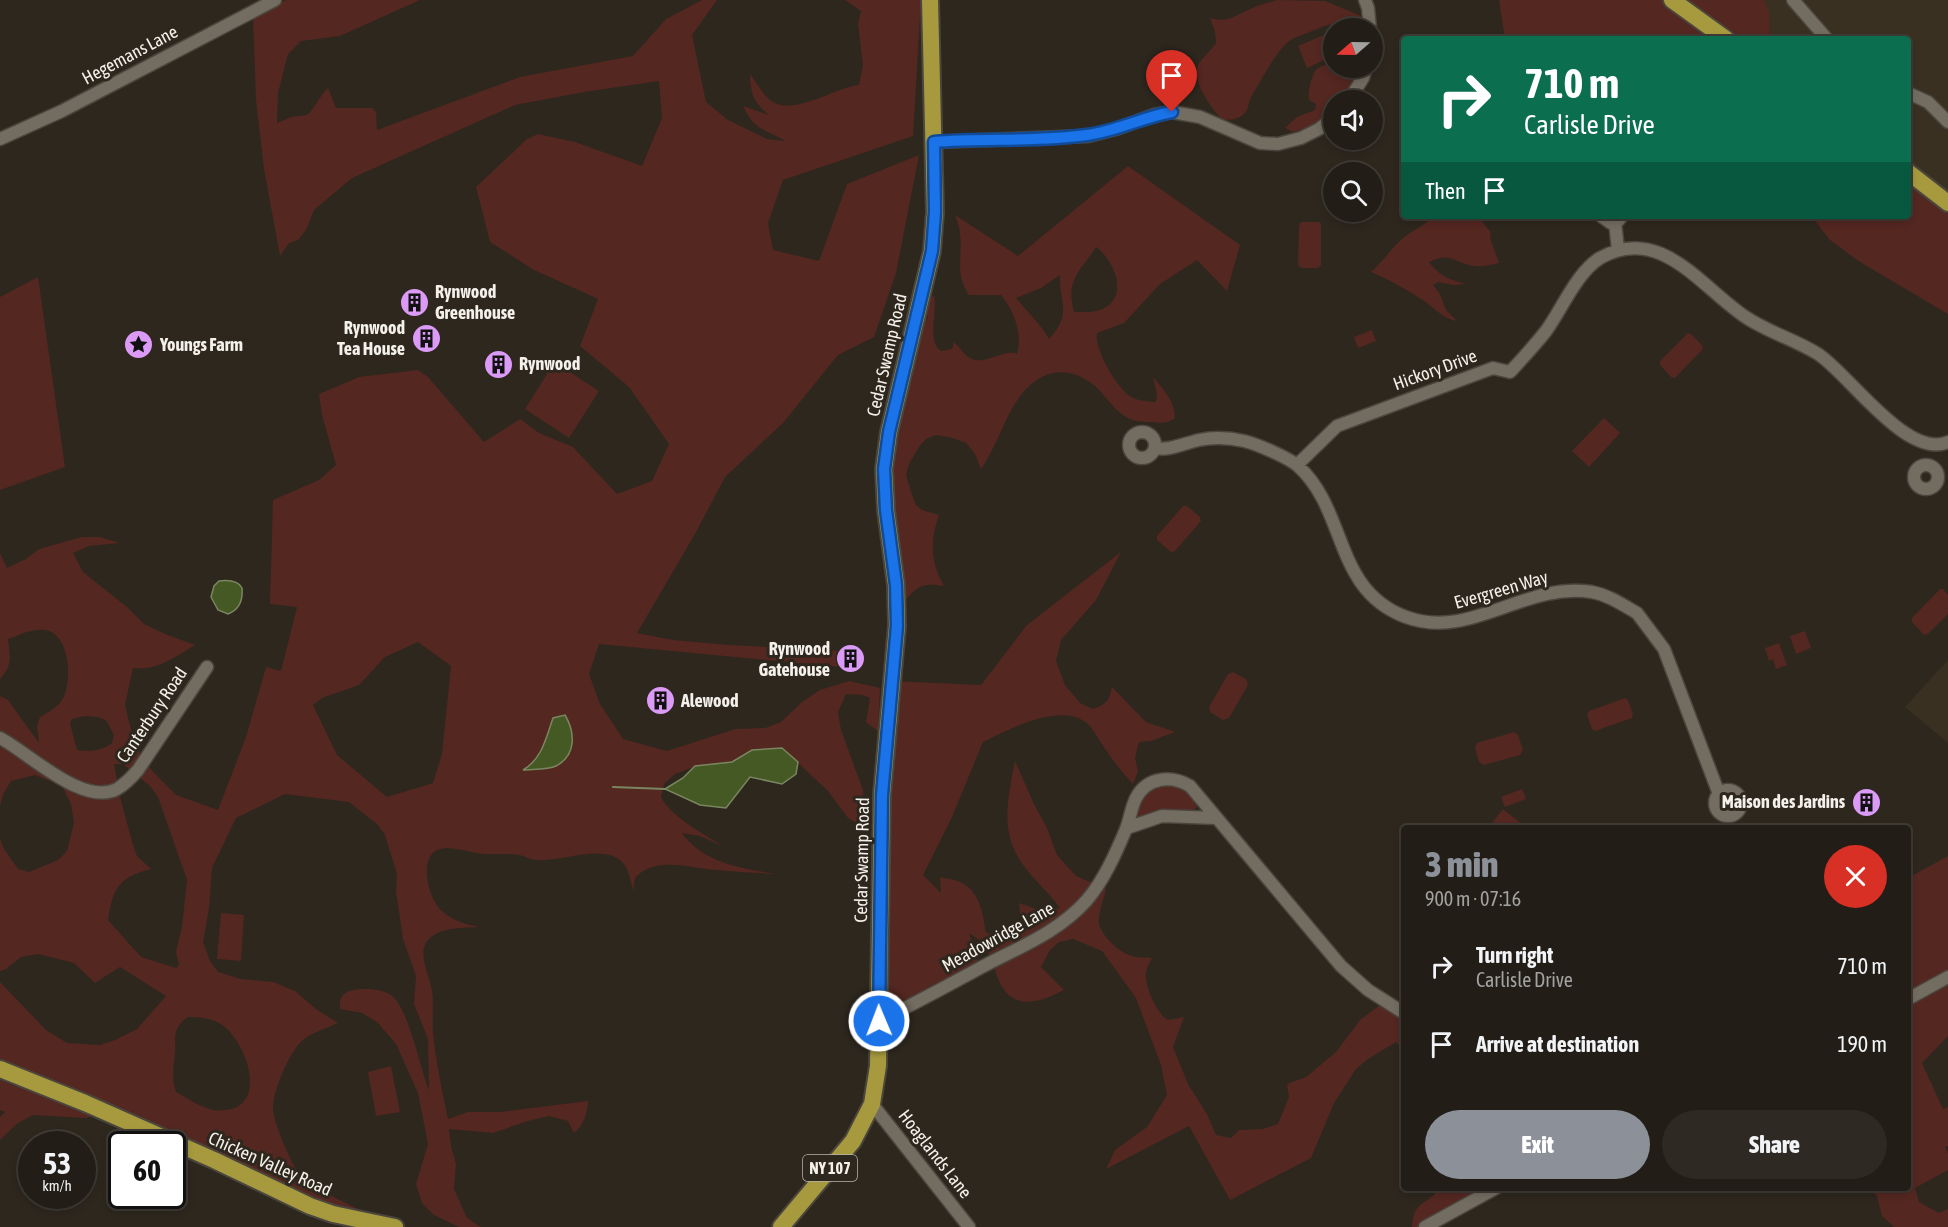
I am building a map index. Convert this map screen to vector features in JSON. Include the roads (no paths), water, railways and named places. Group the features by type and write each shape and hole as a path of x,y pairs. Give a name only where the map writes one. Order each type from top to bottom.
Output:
{"main road":[{"name":"Cedar Swamp Road","path":"781,1227 853,1140 872,1104 878,1066 882,795 897,626 896,585 886,510 884,469 889,432 932,251 935,212 930,0"},
{"path":"1672,0 1722,36"},
{"path":"1911,174 1948,203"},
{"name":"Chicken Valley Road","path":"0,1069 85,1103 214,1160 310,1206 333,1214 395,1227"}],"street":[{"name":"Hegemans Lane","path":"0,138 62,111 275,0"},
{"path":"1365,0 1369,18"},
{"path":"1793,0 1824,36"},
{"path":"1911,94 1928,102 1948,122"},
{"path":"934,142 1088,135 1116,129 1154,115 1172,112 1200,117 1260,142 1278,144 1301,138 1323,126"},
{"path":"1605,219 1607,221 1619,219 1618,250"},
{"name":"Hickory Drive","path":"1297,465 1337,426 1493,368 1510,372 1547,330 1586,270 1599,259 1618,250 1637,247 1660,251 1742,315 1820,355 1893,425 1932,445"},
{"name":"Evergreen Way","path":"1155,448 1166,448 1204,439 1246,441 1297,465 1326,504 1358,580 1375,598 1405,616 1436,624 1454,623 1550,592 1570,590 1599,594 1637,613 1664,649 1719,794"},
{"path":"1928,465 1932,445 1942,445 1948,442"},
{"name":"Canterbury Road","path":"0,738 53,773 84,790 99,792 116,790 138,770 207,667"},
{"name":"Meadowridge Lane","path":"879,1021 1026,944 1068,919 1100,883 1127,828 1137,796 1144,787 1165,779 1182,781 1190,786 1341,966 1368,990 1401,1011"},
{"path":"1127,828 1162,816 1216,819"},
{"path":"1911,997 1948,977"},
{"name":"Hoaglands Lane","path":"872,1104 969,1227"},
{"path":"1425,1227 1491,1191"}],"waterway":[{"path":"613,787 665,789"}],"place":[{"name":"Rynwood Greenhouse","path":"414,302"},
{"name":"Rynwood Tea House","path":"426,338"},
{"name":"Youngs Farm","path":"139,345"},
{"name":"Rynwood","path":"498,364"},
{"name":"Rynwood Gatehouse","path":"851,659"},
{"name":"Alewood","path":"660,701"},
{"name":"Maison des Jardins","path":"1866,802"}]}
